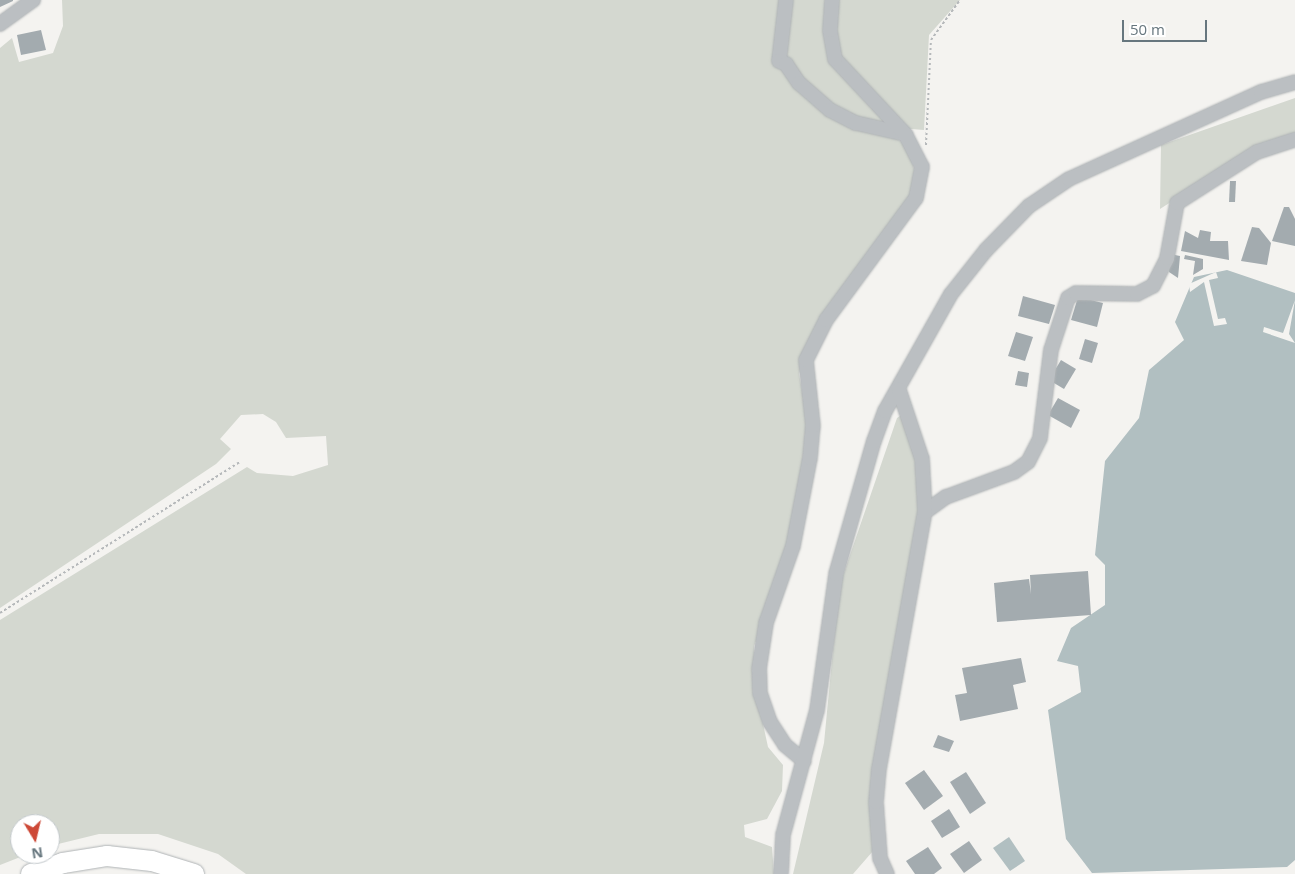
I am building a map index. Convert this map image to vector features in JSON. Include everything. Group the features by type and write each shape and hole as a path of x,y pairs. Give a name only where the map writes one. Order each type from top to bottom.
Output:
{"highway":[{"path":"30,874 63,863 107,856 152,861 194,874"}],"street":[{"path":"0,24 32,0"},
{"path":"786,0 779,61 786,64 799,83 830,110 856,123 906,134"},
{"path":"804,761 785,745 770,722 760,693 759,669 766,623 794,546 810,458 812,426 806,360 826,320 916,198 922,167 906,134 835,59 830,30 832,0"},
{"path":"781,874 783,835 817,710 836,574 874,441 885,411 899,390 951,294 1029,206 1069,179 1121,154 1295,82"},
{"path":"925,512 946,497 1014,472 1028,462 1040,438 1051,350 1068,298 1076,293 1137,294 1153,286 1167,258 1177,203 1257,152 1295,140"},
{"path":"887,874 880,858 876,811 879,769 925,512 922,459 899,390"}],"path":[{"path":"922,167 931,113 928,88 931,40 960,0"},
{"path":"0,613 240,462"}],"shaded area":[{"path":"62,0 960,0 929,35 924,130 872,126 908,145 915,173 914,191 806,348 799,374 810,431 785,569 754,646 754,682 768,747 783,765 782,791 767,819 744,825 745,837 772,847 774,874 246,874 218,854 158,834 99,834 60,844 60,814 10,814 10,861 0,865 0,620 247,467 257,473 293,476 328,465 326,436 286,438 276,422 263,414 241,415 220,439 231,449 216,464 0,608 0,48 12,38 19,62 53,53 63,26"},
{"path":"1295,98 1295,141 1254,148 1160,209 1161,145"},
{"path":"1227,270 1295,293 1295,860 1287,867 1092,873 1066,839 1048,710 1081,692 1078,666 1057,661 1071,628 1105,605 1105,565 1095,555 1105,461 1139,418 1149,370 1184,340 1175,322 1194,277"},
{"path":"903,414 913,432 922,503 873,851 853,874 793,874 824,743 839,587 897,418"},
{"path":"1009,837 1025,861 1010,871 993,848"}],"pier":[{"path":"1216,272 1218,278 1209,280 1218,319 1225,318 1227,324 1214,326 1204,282 1190,292 1189,284"},
{"path":"1295,300 1289,334 1295,343 1263,332 1264,327 1283,333"}],"building":[{"path":"0,0 13,0 13,1 0,7"},
{"path":"41,30 46,50 21,55 17,35"},
{"path":"1230,181 1236,181 1235,202 1229,202"},
{"path":"1284,207 1289,207 1295,219 1295,246 1272,241"},
{"path":"1252,227 1259,228 1271,243 1267,265 1241,261"},
{"path":"1200,230 1211,232 1210,241 1228,241 1229,260 1181,251 1185,231 1198,238"},
{"path":"1170,254 1180,256 1178,278 1169,272"},
{"path":"1185,255 1203,259 1203,269 1193,275 1195,261 1184,259"},
{"path":"1023,296 1055,305 1049,324 1018,316"},
{"path":"1078,297 1103,303 1097,327 1071,320"},
{"path":"1016,332 1033,337 1025,361 1008,356"},
{"path":"1085,339 1098,343 1092,363 1079,359"},
{"path":"1061,360 1076,369 1064,389 1049,380"},
{"path":"1018,371 1029,373 1027,387 1015,385"},
{"path":"1058,398 1080,410 1071,428 1048,415"},
{"path":"1088,571 1091,615 997,622 994,583 1029,579 1031,594 1030,575"},
{"path":"1021,658 1026,682 1013,685 1018,709 960,721 955,695 967,693 962,668"},
{"path":"938,735 954,741 949,752 933,747"},
{"path":"924,770 943,796 924,810 905,783"},
{"path":"966,772 986,803 970,814 950,782"},
{"path":"949,809 960,827 942,838 931,821"},
{"path":"969,841 982,860 964,873 950,854"},
{"path":"928,847 942,868 934,874 915,874 906,861"}]}
